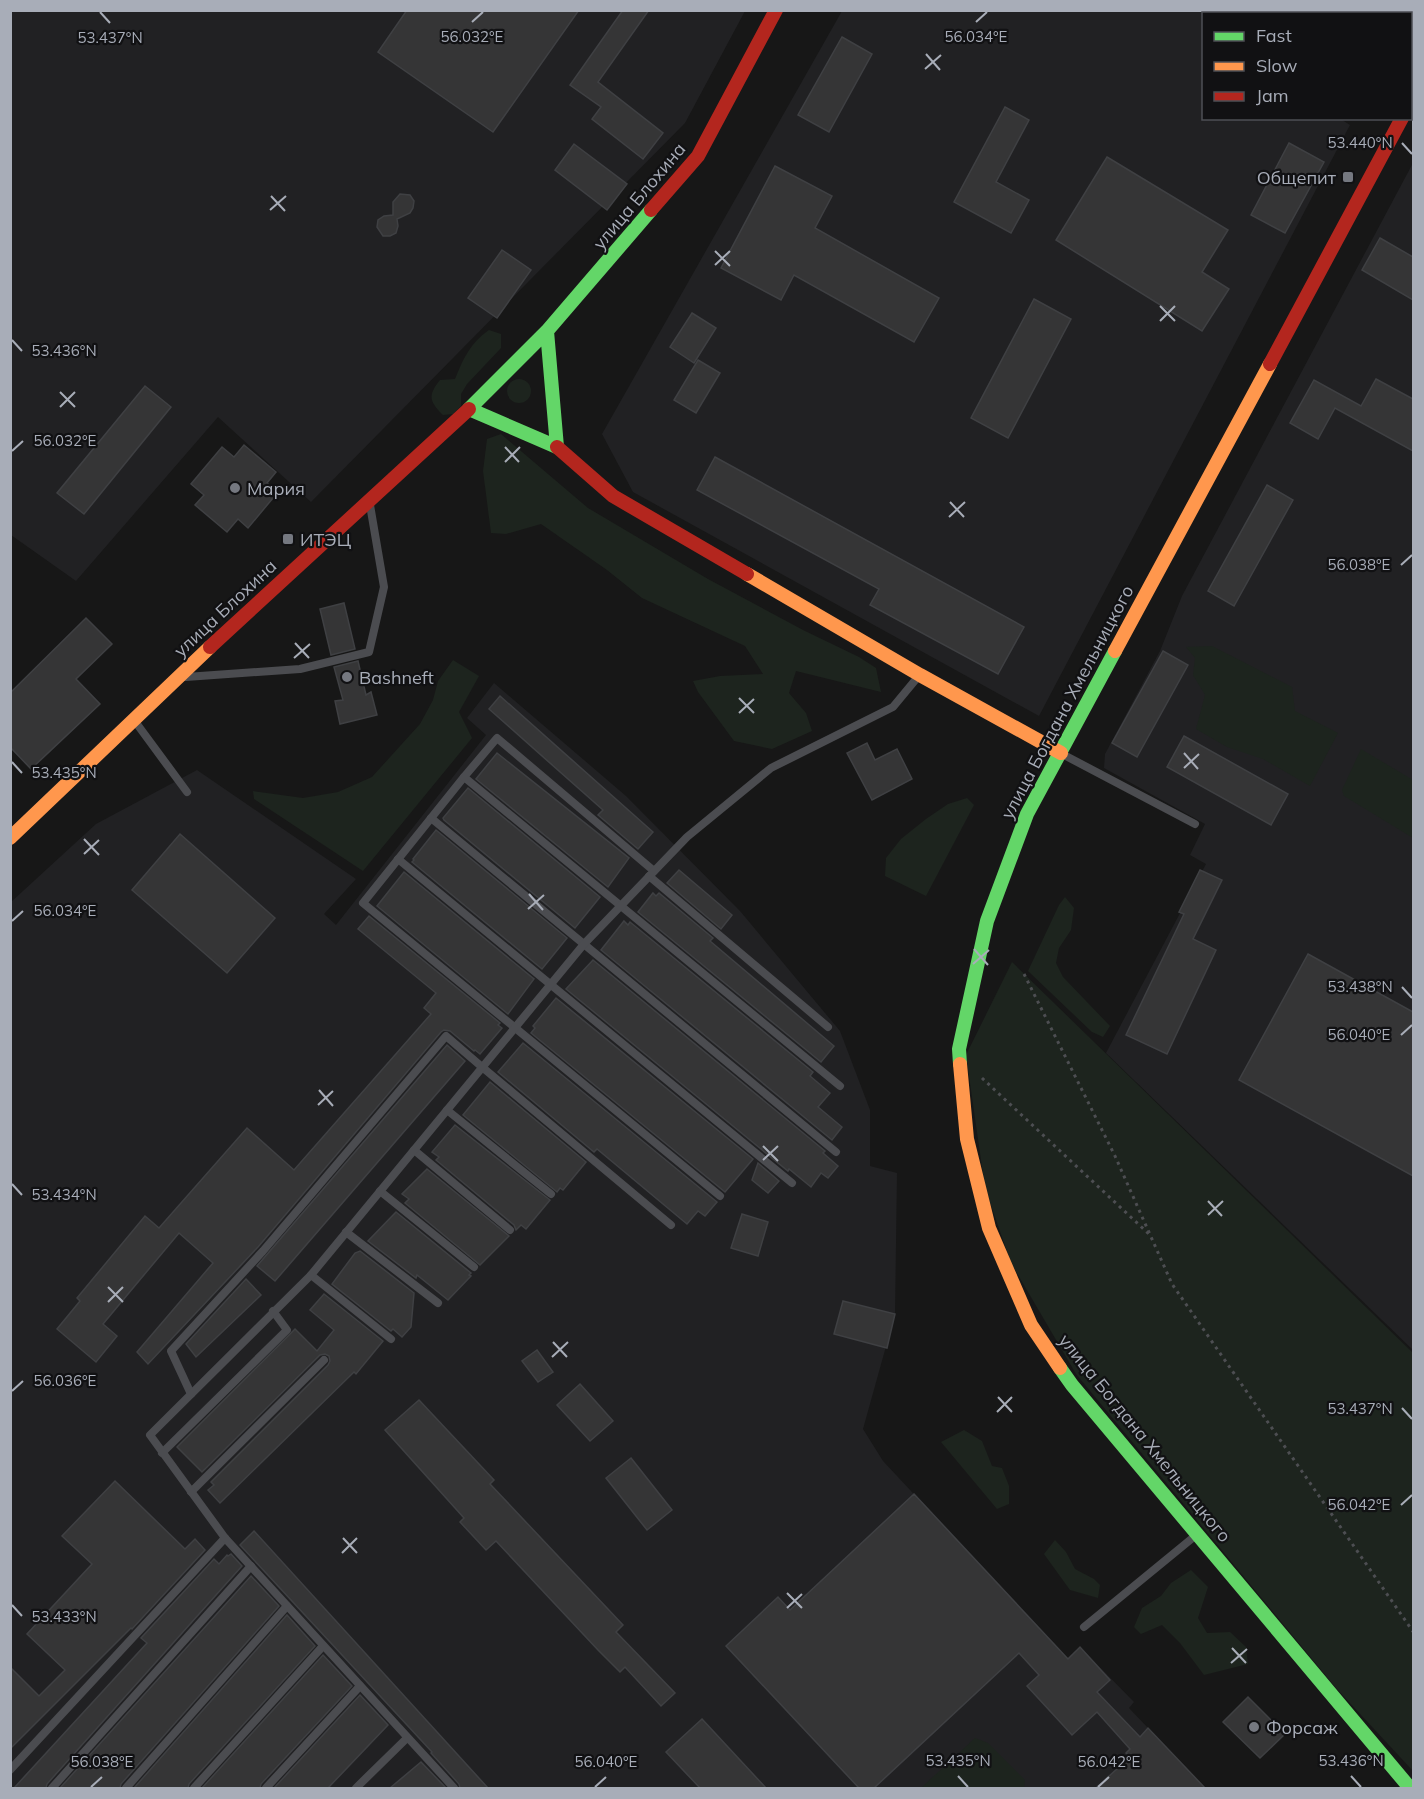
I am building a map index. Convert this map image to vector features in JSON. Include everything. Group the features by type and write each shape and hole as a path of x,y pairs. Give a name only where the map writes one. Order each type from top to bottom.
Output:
{"main road":[{"name":"улица Блохина","path":"10,838 177,677 369,499 436,442 547,331 698,156 776,10"},
{"name":"улица Богдана Хмельницкого","path":"1401,120 1027,814 987,921 959,1049 967,1139 989,1228 1031,1325 1072,1384 1410,1788"},
{"path":"547,331 557,447"},
{"path":"469,409 557,447 613,496 920,675 1061,753"}],"lane":[{"path":"177,677 300,669 369,652 384,587 369,499"},
{"path":"454,1788 225,1538 150,1435 311,1275 584,944 687,837 771,768 893,707 920,675"},
{"path":"133,720 187,792"},
{"path":"720,1196 363,903 497,738 828,1027"},
{"path":"1061,753 1195,824"},
{"path":"464,777 840,1086"},
{"path":"430,818 836,1152"},
{"path":"398,859 792,1183"},
{"path":"191,1394 171,1351 263,1251 446,1036 671,1225"},
{"path":"447,1110 550,1194"},
{"path":"414,1150 510,1230"},
{"path":"380,1191 474,1267"},
{"path":"346,1232 438,1304"},
{"path":"311,1275 391,1339"},
{"path":"162,1453 287,1330 273,1311"},
{"path":"191,1492 324,1360"},
{"path":"1084,1627 1197,1534"},
{"path":"10,1770 225,1538"},
{"path":"52,1788 251,1566"},
{"path":"126,1788 287,1606"},
{"path":"194,1788 323,1646"},
{"path":"266,1788 360,1686"},
{"path":"356,1788 407,1738"}],"path":[{"path":"1024,974 1115,1156 1172,1284 1413,1633"},
{"path":"976,1073 1152,1237"}],"shaded area":[{"path":"11,11 745,11 685,123 311,502 218,417 76,581 11,535"},
{"path":"842,11 1342,11 1202,12 1202,120 1342,120 1350,125 1039,716 633,492 602,434"},
{"path":"1413,163 1413,1350 1106,1053 1206,864 1190,855 1205,824 1104,768 1105,754 1160,651 1182,596"},
{"path":"489,330 501,334 501,348 467,384 461,394 461,406 453,414 443,415 433,402 433,390 440,380 455,379 468,352"},
{"path":"519,379 524,380 530,386 530,396 524,402 519,403 514,402 508,396 507,391 508,386 514,380"},
{"path":"501,434 588,508 708,579 876,668 881,692 796,671 789,693 806,713 812,731 772,749 734,741 698,692 693,681 720,676 763,674 745,646 642,598 607,570 541,524 506,534 491,533 483,471 487,439"},
{"path":"1212,646 1292,687 1295,711 1338,733 1310,786 1263,759 1227,747 1196,729 1205,695 1193,675 1195,658 1186,647"},
{"path":"453,660 479,676 459,712 472,738 363,871 254,799 253,791 303,798 338,792 372,777 420,724 433,700 438,681"},
{"path":"494,683 626,796 740,911 840,1031 870,1110 870,1166 897,1173 895,1314 863,1429 883,1461 1067,1658 1080,1647 1134,1702 1129,1708 1205,1788 11,1788 11,902 96,824 197,770 356,879 324,914 336,925 486,735 467,718"},
{"path":"1361,749 1413,780 1413,838 1344,796 1342,790"},
{"path":"967,798 974,805 926,896 885,876 886,858 901,839 948,804"},
{"path":"1065,897 1074,908 1071,930 1059,948 1056,963 1063,977 1110,1026 1103,1037 1092,1032 1028,971"},
{"path":"1012,962 1413,1353 1413,1771 1336,1688 1076,1374 1011,1263 985,1188 966,1055"},
{"path":"964,1430 982,1441 992,1466 1002,1468 1009,1486 1009,1504 997,1509 941,1442"},
{"path":"1055,1540 1066,1552 1075,1569 1094,1579 1100,1585 1098,1598 1070,1590 1044,1554"},
{"path":"1191,1570 1208,1587 1198,1618 1207,1633 1230,1632 1246,1647 1248,1664 1204,1675 1180,1643 1162,1625 1141,1634 1134,1627 1142,1608 1161,1596 1171,1583"},
{"path":"975,1738 988,1743 1025,1780 1024,1788 921,1788"}],"building":[{"path":"407,10 579,10 493,132 378,52"},
{"path":"623,10 649,10 598,82 663,133 643,159 592,119 601,107 570,85"},
{"path":"842,37 872,54 829,132 798,115"},
{"path":"1005,107 1029,120 996,182 1029,200 1011,233 954,202"},
{"path":"1289,143 1324,162 1285,233 1251,215"},
{"path":"574,144 627,184 607,210 555,170"},
{"path":"1107,157 1228,230 1202,272 1229,289 1202,331 1056,240"},
{"path":"775,166 832,196 815,228 939,298 914,342 794,275 781,300 721,268"},
{"path":"400,194 410,195 414,201 413,208 410,213 397,219 396,233 383,236 377,227 378,220 384,216 393,215 393,202"},
{"path":"1380,238 1413,257 1413,300 1362,270"},
{"path":"502,250 531,270 497,318 468,298"},
{"path":"1034,299 1071,319 1008,438 971,418"},
{"path":"692,313 716,328 694,363 670,347"},
{"path":"698,360 720,373 696,413 674,400"},
{"path":"1376,379 1413,399 1413,451 1335,408 1318,439 1290,423 1314,380 1361,406"},
{"path":"145,386 171,407 84,514 57,493"},
{"path":"244,445 276,472 267,483 278,492 248,528 238,519 227,532 195,505 204,495 191,484 222,447 234,457"},
{"path":"715,457 1024,627 998,674 870,605 879,589 697,490"},
{"path":"1267,485 1293,500 1234,606 1208,591"},
{"path":"344,603 355,649 331,655 320,609"},
{"path":"86,618 112,644 76,679 100,704 31,769 10,747 10,693"},
{"path":"1163,651 1188,665 1137,757 1112,743"},
{"path":"358,661 366,695 371,692 377,715 340,724 335,701 343,700 334,667"},
{"path":"500,696 653,832 638,849 598,815 603,810 489,709"},
{"path":"1184,736 1288,794 1271,825 1167,767"},
{"path":"867,743 875,760 897,749 912,779 872,800 847,753"},
{"path":"497,753 629,858 608,887 476,779"},
{"path":"468,788 600,897 575,928 444,820 443,818"},
{"path":"436,830 567,938 542,969 412,862"},
{"path":"180,834 275,918 227,973 132,890"},
{"path":"679,870 732,915 721,929 667,883"},
{"path":"1200,870 1222,880 1193,939 1216,950 1167,1054 1126,1035 1184,914 1179,912"},
{"path":"404,872 534,979 508,1014 377,906"},
{"path":"653,893 656,896 659,893 713,938 710,941 834,1046 821,1062 638,912"},
{"path":"369,916 500,1023 498,1025 502,1028 480,1054 450,1031 441,1032 258,1247 148,1364 137,1352 213,1263 179,1233 103,1324 117,1336 96,1362 57,1329 80,1301 77,1298 145,1216 159,1228 247,1128 294,1170 431,1014 424,1008 436,993 358,929"},
{"path":"624,921 628,925 630,922 813,1072 810,1076 830,1093 818,1107 842,1127 832,1140 601,950"},
{"path":"1308,954 1413,1012 1413,1176 1239,1080"},
{"path":"593,960 825,1151 823,1153 838,1166 828,1178 821,1173 811,1187 789,1169 788,1171 566,989"},
{"path":"556,998 753,1159 725,1192 531,1033 535,1028 533,1026"},
{"path":"523,1043 717,1202 705,1216 698,1211 687,1224 597,1149 594,1152 498,1072"},
{"path":"447,1045 465,1061 275,1281 257,1266"},
{"path":"490,1082 586,1162 563,1190 560,1188 557,1192 463,1115"},
{"path":"455,1125 550,1200 526,1229 521,1225 516,1230 514,1225 436,1160 439,1157 432,1152"},
{"path":"758,1163 779,1181 768,1193 752,1180"},
{"path":"427,1169 509,1236 480,1265 405,1203 409,1199 402,1194"},
{"path":"396,1212 471,1273 469,1275 471,1276 448,1300 368,1241"},
{"path":"742,1214 768,1222 758,1256 731,1248"},
{"path":"360,1251 414,1293 411,1327 402,1337 393,1329 391,1331 332,1284 355,1253"},
{"path":"246,1279 261,1295 196,1357 186,1344"},
{"path":"324,1294 383,1341 356,1374 354,1372 220,1503 208,1490 214,1485 211,1482 328,1365 329,1356 320,1355 202,1472 177,1447 295,1329 317,1351 334,1330 310,1310"},
{"path":"843,1301 895,1314 887,1348 834,1334"},
{"path":"537,1350 553,1372 538,1382 522,1361"},
{"path":"580,1384 613,1421 590,1441 557,1405"},
{"path":"419,1400 494,1480 490,1484 623,1625 616,1632 675,1693 661,1706 625,1667 620,1672 598,1650 496,1541 486,1550 460,1522 464,1518 385,1430"},
{"path":"631,1458 672,1510 647,1530 606,1478"},
{"path":"115,1481 185,1549 195,1539 205,1550 132,1629 10,1749 10,1667 39,1696 65,1670 27,1634 92,1564 62,1536"},
{"path":"914,1494 1068,1659 1080,1647 1110,1680 1097,1692 1140,1737 1148,1728 1205,1788 1096,1788 1130,1757 1126,1753 1130,1749 1097,1712 1072,1735 1027,1686 1039,1675 1019,1653 874,1788 859,1788 726,1646 778,1597 790,1610"},
{"path":"254,1531 488,1788 460,1788 432,1752 240,1545"},
{"path":"231,1554 242,1566 47,1784 46,1788 14,1788 147,1643 141,1638 214,1559 219,1564"},
{"path":"251,1576 279,1606 121,1784 120,1788 60,1788"},
{"path":"287,1615 315,1646 189,1784 188,1788 134,1788"},
{"path":"323,1655 352,1686 261,1784 260,1788 202,1788"},
{"path":"360,1695 388,1725 328,1788 274,1788"},
{"path":"1248,1697 1285,1734 1260,1758 1223,1722"},
{"path":"702,1719 766,1788 700,1788 666,1752"},
{"path":"421,1762 446,1788 390,1788"}],"traffic: fast":[{"path":"547,331 557,447 469,409 547,331 651,210"},
{"path":"960,1064 959,1049 987,921 1027,814 1115,651"},
{"path":"1060,1368 1410,1788"}],"traffic: slow":[{"path":"1115,651 1270,364"},
{"path":"747,574 920,675 1061,753"},
{"path":"10,838 210,647"},
{"path":"960,1064 967,1139 989,1228 1031,1325 1060,1368"}],"traffic: jam":[{"path":"651,210 698,156 776,10"},
{"path":"1270,364 1401,120"},
{"path":"210,647 469,409"},
{"path":"557,447 613,496 747,574"}],"place":[{"name":"Общепит","path":"1348,177"},
{"name":"Мария","path":"235,488"},
{"name":"ИТЭЦ","path":"288,539"},
{"name":"Bashneft","path":"347,677"},
{"name":"Форсаж","path":"1254,1727"}]}
